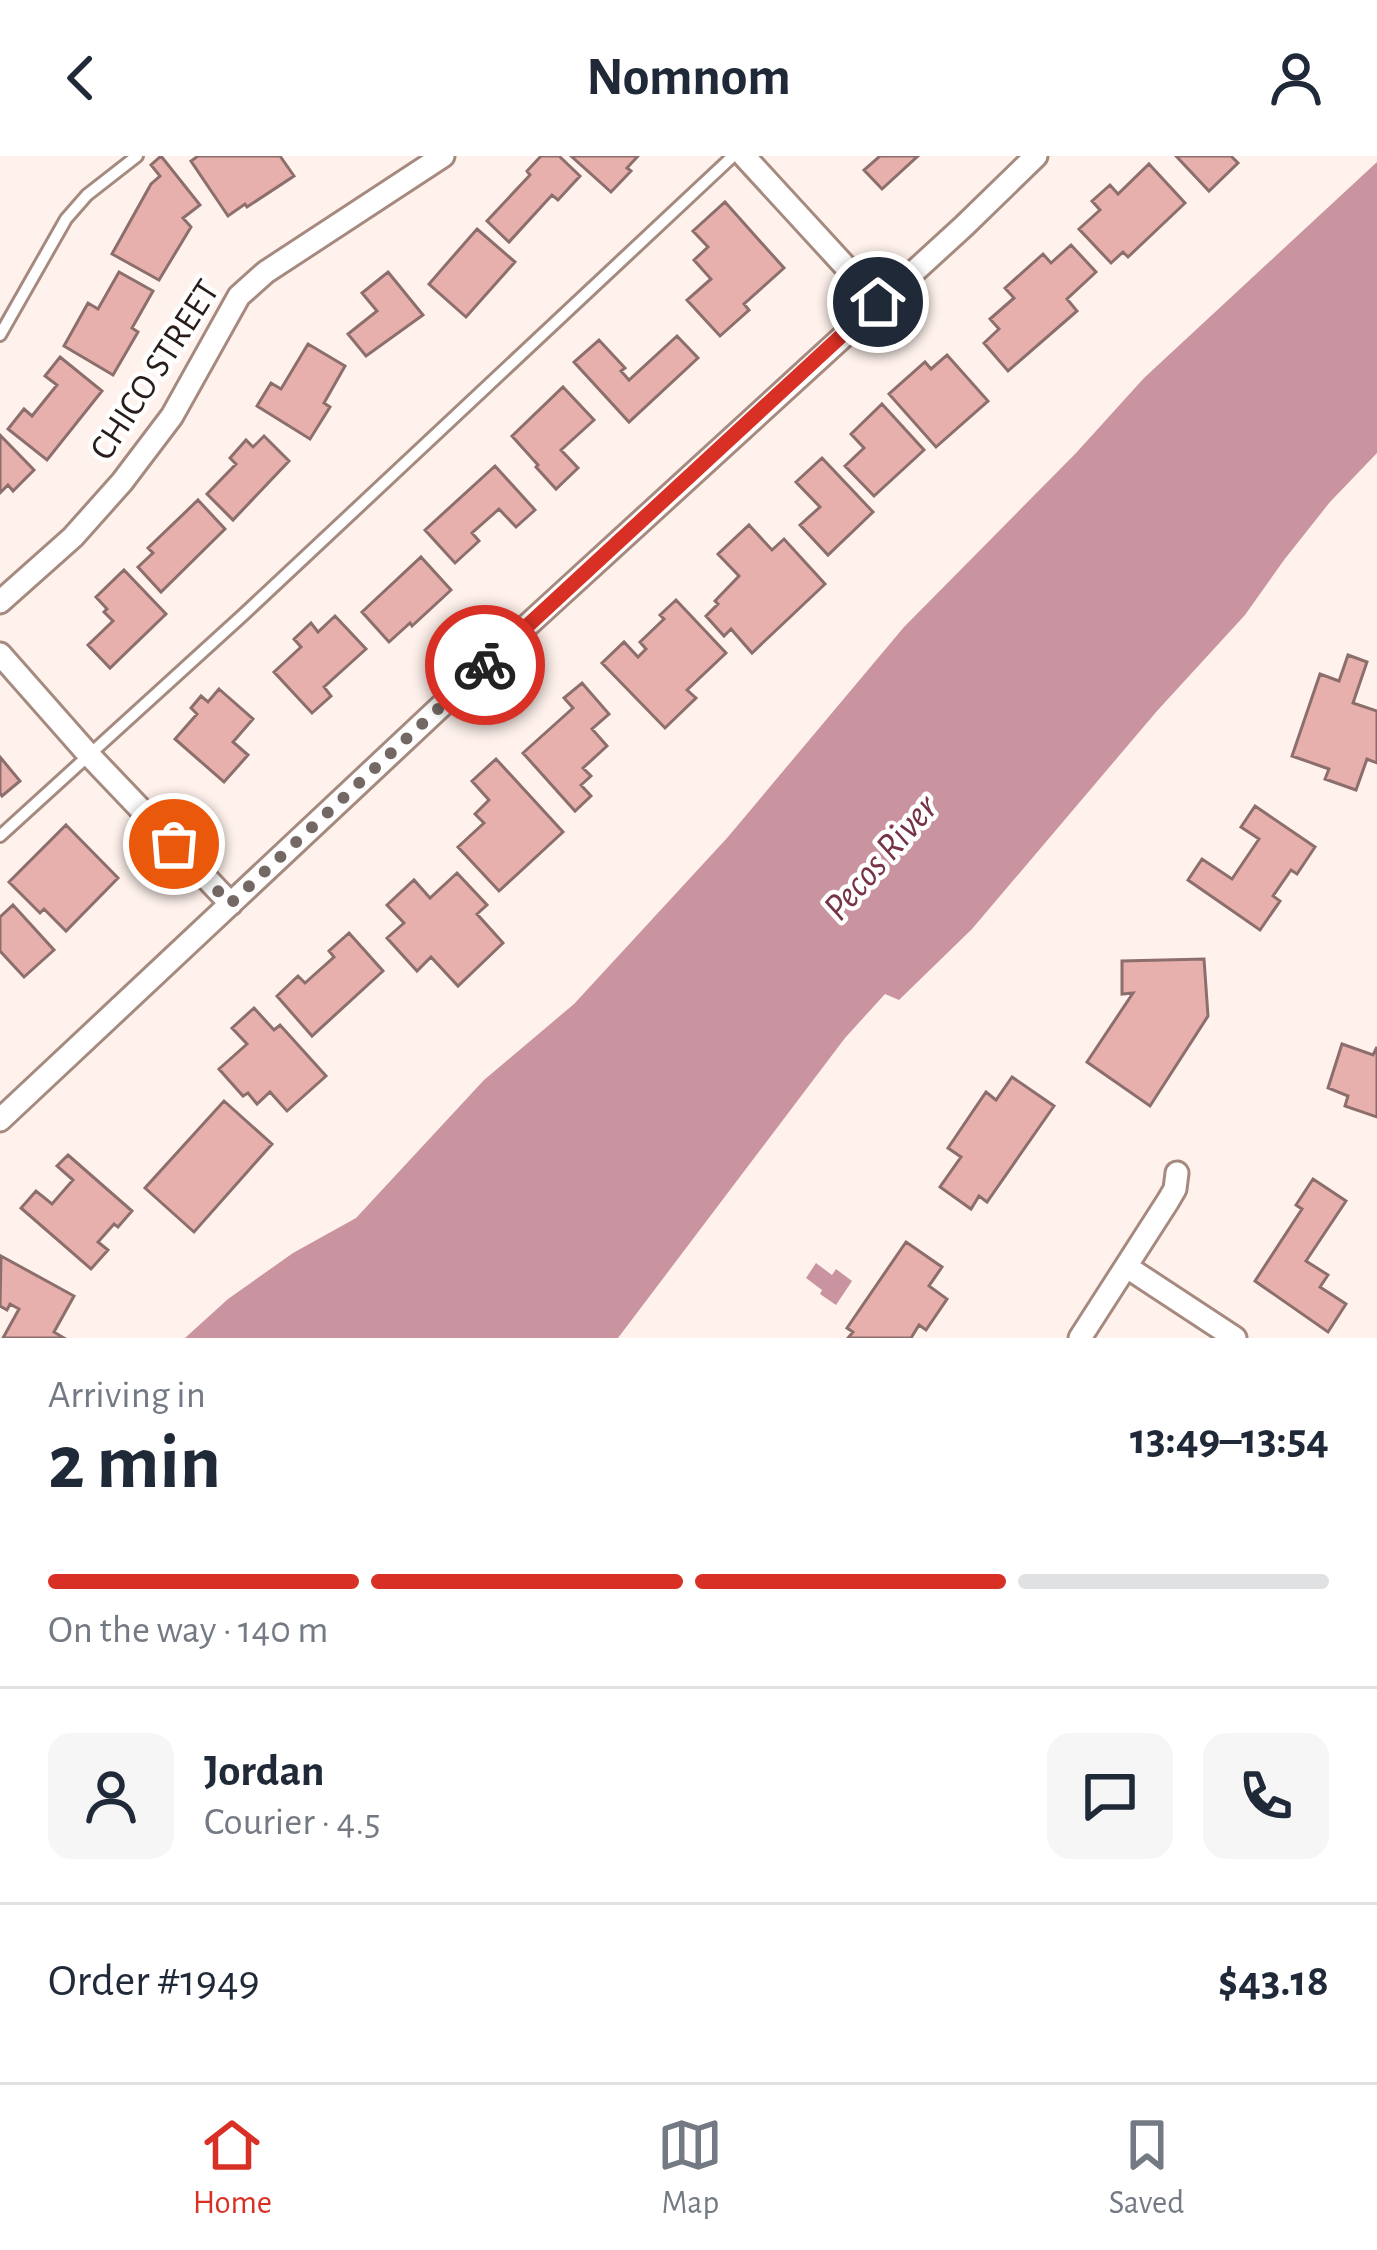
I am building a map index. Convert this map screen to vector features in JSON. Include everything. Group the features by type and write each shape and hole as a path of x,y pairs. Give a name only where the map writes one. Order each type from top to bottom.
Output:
{"street":[{"name":"CHICO STREET","path":"0,602 73,537 122,482 172,416 239,296 266,272 443,156"},
{"path":"744,156 878,302"},
{"path":"0,1120 1036,156"},
{"path":"0,654 230,904"},
{"path":"1080,1338 1168,1201 1177,1173"},
{"path":"1127,1267 1235,1338"}],"lane":[{"path":"0,334 66,219 87,195 137,156"},
{"path":"0,836 733,156"}],"water":[{"name":"Pecos River","path":"1377,162 1377,453 1330,502 1245,615 972,929 899,1000 885,994 845,1038 618,1338 185,1338 228,1299 293,1253 356,1218 484,1080 574,1004 727,838 904,627 1144,378"},
{"path":"816,1263 852,1281 836,1305 806,1278"}],"building":[{"path":"161,156 200,205 183,218 191,227 159,280 112,254 160,176 151,165"},
{"path":"198,156 280,156 294,176 228,216 191,161"},
{"path":"541,156 559,156 580,176 558,200 552,195 509,242 487,221 530,175 527,171"},
{"path":"571,156 638,156 611,192"},
{"path":"880,156 918,156 882,189 864,170"},
{"path":"1176,156 1231,156 1238,163 1209,191"},
{"path":"1149,164 1185,203 1128,257 1123,252 1111,263 1079,229 1100,210 1092,201 1110,185 1118,194"},
{"path":"725,202 784,268 744,304 749,310 720,336 687,300 711,279 694,260 708,247 693,231"},
{"path":"477,229 515,262 466,317 429,284"},
{"path":"1071,245 1096,272 1067,299 1077,311 1008,371 984,343 999,329 990,319 1014,298 1005,288 1043,254 1051,263"},
{"path":"119,272 153,291 132,328 138,332 113,375 64,346 88,303 98,309"},
{"path":"388,272 423,315 366,356 348,334 377,311 362,293"},
{"path":"677,336 698,358 629,422 574,362 599,340 625,368 621,371 629,380"},
{"path":"308,344 345,366 324,403 330,407 310,439 257,406 271,383 281,389"},
{"path":"947,355 988,401 936,447 889,394 925,362 931,369"},
{"path":"60,357 102,391 47,460 8,429 24,409 32,416 57,385 45,376"},
{"path":"563,387 594,420 561,450 578,468 556,489 512,436"},
{"path":"882,404 924,450 874,496 845,466 864,448 851,434"},
{"path":"0,435 34,470 13,491 8,485 0,493"},
{"path":"264,436 289,461 233,520 207,494 236,464 230,458 246,440 253,447"},
{"path":"822,458 873,512 828,555 800,525 820,507 796,482"},
{"path":"495,466 535,510 516,527 499,509 472,533 479,541 455,563 425,530"},
{"path":"198,500 225,529 161,592 138,567 153,553 148,548"},
{"path":"749,525 772,550 784,539 825,584 752,653 731,629 724,636 706,616 739,576 718,554"},
{"path":"421,557 451,590 389,642 362,612"},
{"path":"124,570 166,614 110,668 88,645 113,621 96,597"},
{"path":"676,600 726,653 687,690 696,698 665,728 602,663 624,642 638,657 646,649 640,642"},
{"path":"335,616 366,649 324,687 331,696 312,713 274,672 301,647 294,639 311,623 318,632"},
{"path":"1348,655 1367,662 1353,703 1377,711 1377,763 1367,759 1356,790 1325,779 1329,769 1292,756 1320,674 1339,681"},
{"path":"582,683 609,714 592,729 607,746 583,768 591,776 581,785 591,796 575,811 523,753 573,708 564,698"},
{"path":"219,689 253,719 233,742 248,755 224,782 175,739 197,714 191,708 201,696 208,702"},
{"path":"0,757 20,781 2,796 0,793"},
{"path":"496,759 563,832 499,891 458,847 484,823 475,814 489,800 472,781"},
{"path":"1255,806 1315,847 1297,874 1291,870 1273,896 1280,901 1260,930 1188,880 1202,859 1232,879 1259,839 1241,827"},
{"path":"66,825 118,878 66,931 9,882"},
{"path":"457,873 487,905 477,914 503,943 458,986 431,957 417,971 387,938 404,923 387,905 414,880 430,898"},
{"path":"13,905 54,950 24,977 0,951 0,917"},
{"path":"349,933 383,971 312,1036 277,996 298,976 305,983 334,957 329,951"},
{"path":"1204,959 1208,1016 1150,1106 1087,1062 1133,993 1122,994 1122,961"},
{"path":"254,1008 274,1030 280,1025 326,1076 287,1111 270,1092 257,1104 248,1093 243,1096 219,1069 247,1044 232,1028"},
{"path":"1342,1044 1373,1055 1377,1047 1377,1117 1345,1106 1348,1096 1328,1088"},
{"path":"1012,1077 1054,1106 987,1202 979,1196 971,1209 940,1187 961,1157 948,1148 986,1092 996,1100"},
{"path":"224,1101 272,1144 194,1232 145,1188"},
{"path":"68,1155 132,1211 98,1242 108,1250 91,1269 21,1208 36,1191 52,1204 73,1180 57,1166"},
{"path":"1313,1179 1346,1201 1306,1261 1328,1275 1320,1287 1346,1304 1328,1332 1255,1281 1302,1209 1296,1205"},
{"path":"906,1242 942,1267 929,1286 947,1299 926,1330 919,1325 911,1338 848,1338 853,1332 847,1328"},
{"path":"1,1256 74,1296 54,1332 64,1338 3,1338 19,1309 0,1306"}],"way so far":[{"path":"174,844 230,904 485,665"}],"route":[{"path":"485,665 878,302"}]}
